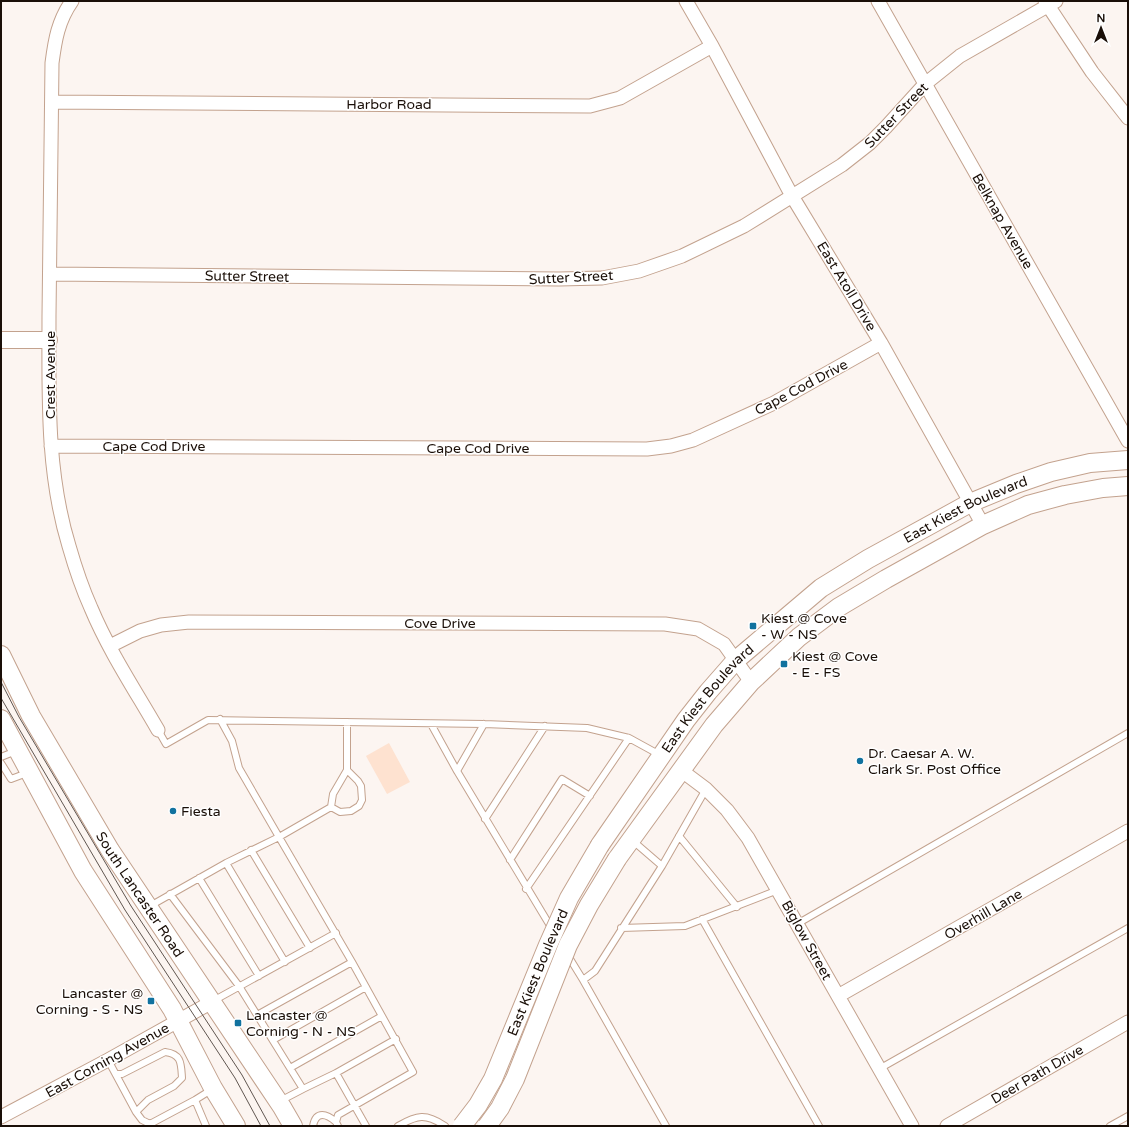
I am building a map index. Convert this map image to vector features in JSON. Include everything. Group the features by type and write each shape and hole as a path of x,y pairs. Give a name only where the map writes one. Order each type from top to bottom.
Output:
{"main road":[{"name":"East Kiest Boulevard","path":"462,1126 478,1105 493,1079 569,898 600,845 695,709 736,660 821,588 868,559 970,503 1016,484 1052,472 1090,463 1128,460"},
{"name":"East Kiest Boulevard","path":"487,1126 500,1108 515,1079 568,945 589,905 617,858 632,840 714,725 751,682 799,638 839,607 983,525 1028,505 1050,499 1103,488 1128,486"},
{"name":"South Lancaster Road","path":"1,655 31,716 110,850 293,1126"},
{"path":"2,722 83,871 179,1020 213,1088 236,1126"},
{"path":"662,756 682,771"}],"street":[{"name":"Crest Avenue","path":"72,1 66,10 55,36 52,63 49,418 54,479 68,545 91,610 158,730"},
{"name":"East Atoll Drive","path":"686,1 712,46 792,196 881,343 983,525"},
{"name":"Belknap Avenue","path":"878,1 1128,441"},
{"name":"Sutter Street","path":"50,274 559,279 602,278 639,271 682,256 744,226 842,165 870,143 925,84 960,56 1049,3"},
{"path":"1049,3 1092,72 1128,118"},
{"name":"Harbor Road","path":"52,102 590,106 620,98 712,46"},
{"path":"1,340 49,340"},
{"name":"Cape Cod Drive","path":"51,446 648,449 671,446 692,440 774,403 881,343"},
{"name":"Cove Drive","path":"110,646 140,631 161,625 189,622 665,624 698,629 724,644 751,682"},
{"name":"Biglow Street","path":"682,771 706,789 727,810 748,838 912,1126"},
{"name":"Overhill Lane","path":"838,996 1128,831"},
{"name":"East Corning Avenue","path":"3,1118 212,1002"},
{"name":"Deer Path Drive","path":"947,1126 1128,1022"}],"lane":[{"path":"158,730 166,744 208,720 220,719 283,722 484,724 587,728 629,738 662,756"},
{"path":"220,719 232,741 239,768 336,933 413,1072 355,1107 338,1115 337,1124"},
{"path":"331,807 333,794 347,770 347,722"},
{"path":"431,724 526,889 559,941"},
{"path":"458,771 484,724"},
{"path":"485,819 545,726"},
{"path":"797,924 1128,733"},
{"path":"526,889 629,738"},
{"path":"1,757 18,750"},
{"path":"1,762 11,779 30,772"},
{"path":"331,807 340,812 352,811 359,806 362,800 361,786 347,770"},
{"path":"510,860 562,779 590,796"},
{"path":"583,980 594,970 662,866 706,789"},
{"path":"149,907 226,863 280,837 331,807"},
{"path":"679,836 736,907"},
{"path":"632,840 662,866"},
{"path":"251,850 310,948"},
{"path":"226,863 285,962"},
{"path":"199,878 259,976"},
{"path":"621,928 685,926 778,890"},
{"path":"170,894 239,986 303,1089"},
{"path":"702,919 819,1126"},
{"path":"879,1069 1128,928"},
{"path":"212,1002 336,933"},
{"path":"563,947 666,1126"},
{"path":"257,1015 352,962"},
{"path":"273,1040 366,987"},
{"path":"290,1068 382,1016"},
{"path":"278,1102 336,1073 396,1039"},
{"path":"116,1074 122,1074 165,1052 173,1053 181,1061 182,1078 174,1086 148,1100 136,1112"},
{"path":"108,1060 136,1112 142,1120 150,1125 195,1100 213,1088"},
{"path":"336,1073 366,1126"},
{"path":"195,1100 206,1126"},
{"path":"313,1126 318,1116 325,1114 330,1116 337,1124"},
{"path":"398,1126 407,1120 422,1116 435,1119 445,1126"},
{"path":"1110,1126 1128,1116"}],"shaded area":[{"path":"389,743 410,782 387,794 366,756"}],"tram line":[{"path":"1,682 19,717 131,906 242,1075 270,1126"},
{"path":"1,698 125,910 235,1078 261,1126"}],"place":[{"name":"Kiest @ Cove - W - NS","path":"753,626"},
{"name":"Kiest @ Cove - E - FS","path":"784,664"},
{"name":"Dr. Caesar A. W. Clark Sr. Post Office","path":"860,761"},
{"name":"Fiesta","path":"173,811"},
{"name":"Lancaster @ Corning - S - NS","path":"151,1001"},
{"name":"Lancaster @ Corning - N - NS","path":"238,1023"}]}
